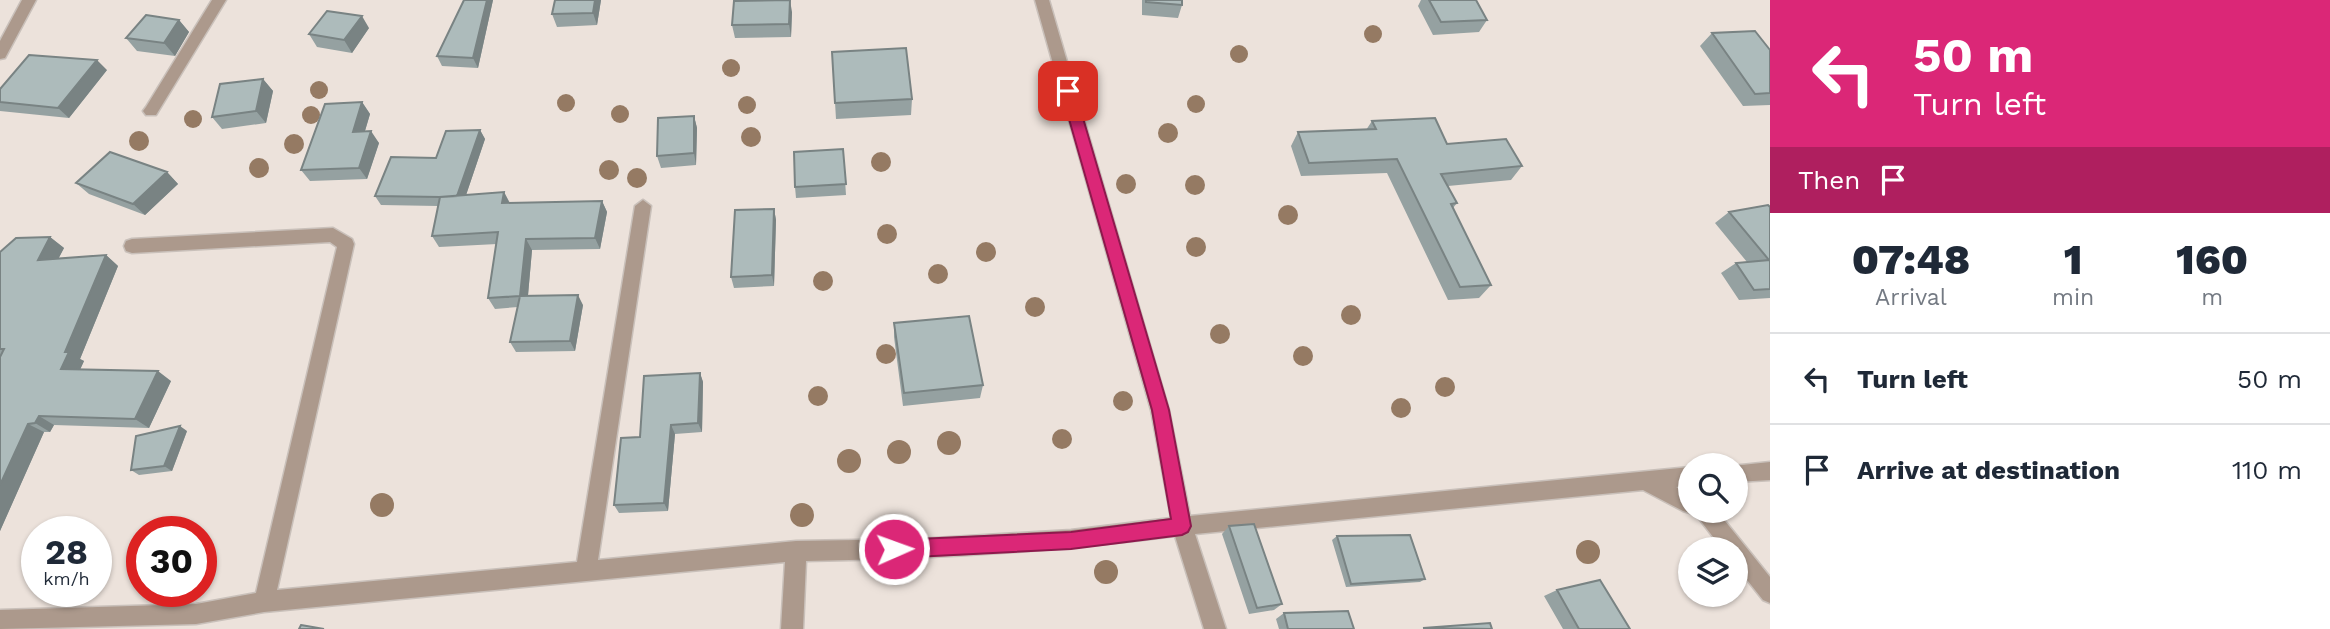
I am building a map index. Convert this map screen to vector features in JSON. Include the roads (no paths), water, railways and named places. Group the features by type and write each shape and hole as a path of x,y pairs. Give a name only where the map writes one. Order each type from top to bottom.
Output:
{"street":[{"path":"0,54 29,0"},
{"path":"151,111 219,0"},
{"path":"1042,0 1160,410 1182,526 1215,629"},
{"path":"586,571 643,206"},
{"path":"132,246 333,235 346,244 264,601"},
{"path":"1748,472 1770,471"},
{"path":"0,620 196,614 264,601 796,551 918,549 1071,540 1182,526 1678,478"},
{"path":"1647,482 1678,498"},
{"path":"1715,523 1726,537"},
{"path":"792,629 796,551"},
{"path":"1748,565 1770,593"}]}
